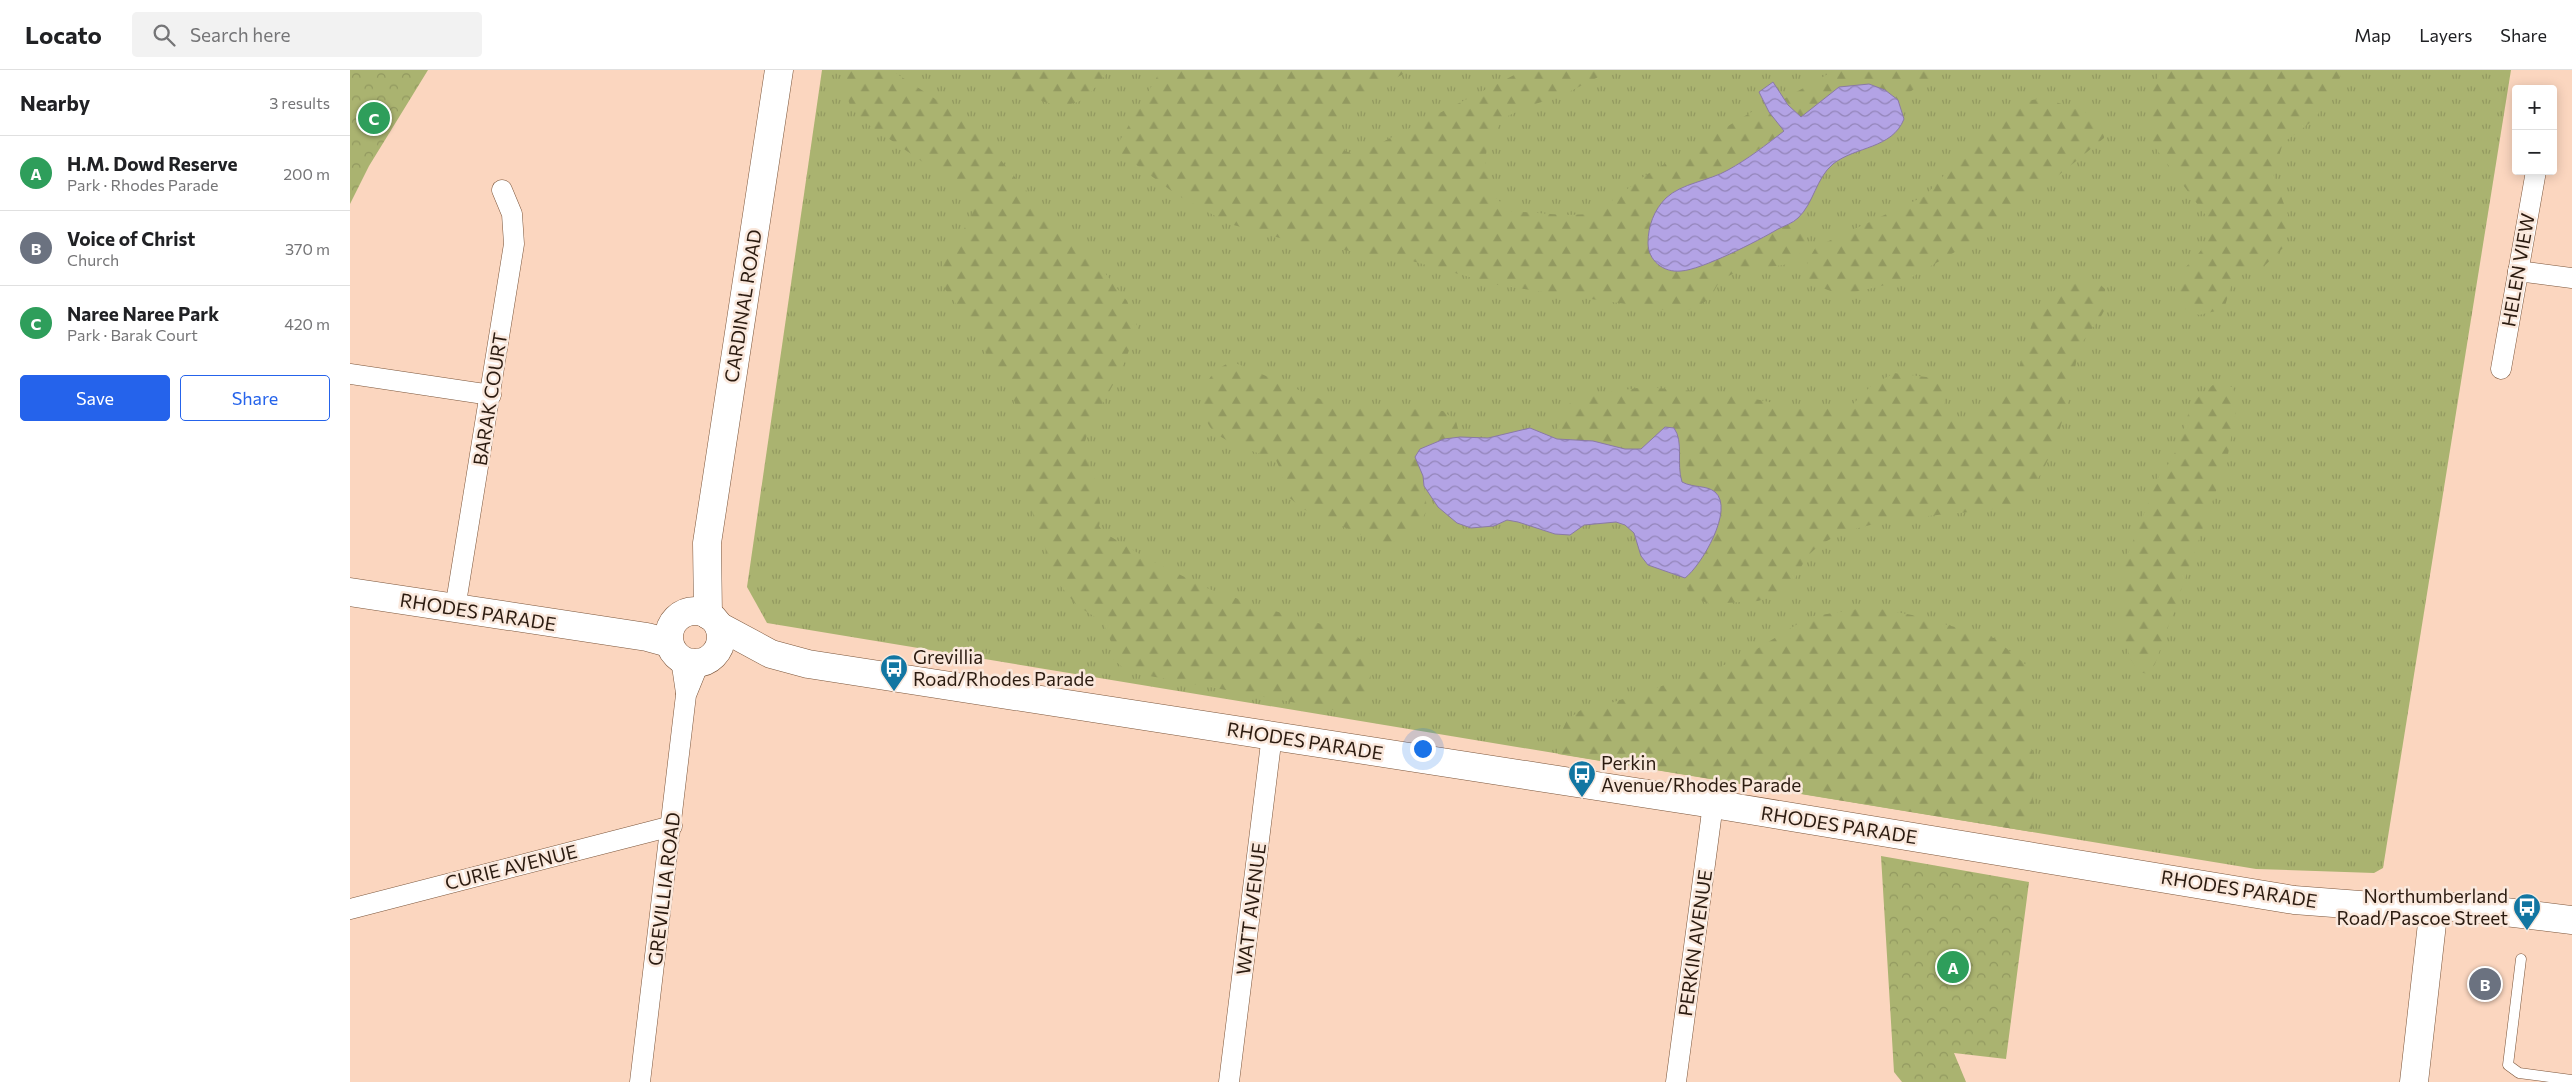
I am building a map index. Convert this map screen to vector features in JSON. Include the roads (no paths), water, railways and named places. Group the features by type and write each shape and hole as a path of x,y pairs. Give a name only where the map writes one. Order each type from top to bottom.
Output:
{"main road":[{"name":"CARDINAL ROAD","path":"693,637 779,70"},
{"name":"RHODES PARADE","path":"350,592 647,637 693,637 817,665 1713,804 2294,900 2374,906 2463,907 2572,920"},
{"path":"2414,1082 2434,906"}],"street":[{"name":"HELEN VIEW","path":"2501,369 2535,175"},
{"name":"BARAK COURT","path":"455,609 514,244 512,214 502,190"},
{"path":"2518,271 2572,278"},
{"path":"350,374 491,395"},
{"name":"GREVILLIA ROAD","path":"640,1082 693,637"},
{"name":"WATT AVENUE","path":"1229,1082 1272,736"},
{"name":"PERKIN AVENUE","path":"1676,1082 1713,804"},
{"name":"CURIE AVENUE","path":"350,909 672,826"}],"lane":[{"path":"2521,959 2508,1065 2519,1074 2572,1080"}],"water":[{"path":"1773,82 1788,105 1801,117 1839,87 1869,84 1885,90 1898,100 1904,119 1898,129 1882,142 1842,158 1833,164 1823,176 1808,205 1794,221 1702,266 1681,271 1663,268 1651,255 1648,243 1652,219 1658,208 1672,193 1688,185 1721,174 1757,152 1784,131 1769,112 1759,92"},
{"path":"1665,427 1674,428 1679,440 1682,482 1712,490 1720,500 1719,524 1714,537 1692,572 1685,578 1648,565 1641,556 1634,533 1625,525 1616,522 1584,525 1570,535 1555,534 1507,520 1494,526 1471,528 1457,523 1438,507 1424,486 1423,476 1415,457 1420,449 1444,439 1460,437 1488,438 1530,428 1557,439 1593,441 1625,449 1641,449"}],"place":[{"name":"Naree Naree Park","path":"374,118"},
{"name":"Grevillia Road/Rhodes Parade","path":"894,692"},
{"name":"Perkin Avenue/Rhodes Parade","path":"1582,798"},
{"name":"Northumberland Road/Pascoe Street","path":"2527,931"},
{"name":"H.M. Dowd Reserve","path":"1953,967"},
{"name":"Voice of Christ","path":"2485,984"}]}
